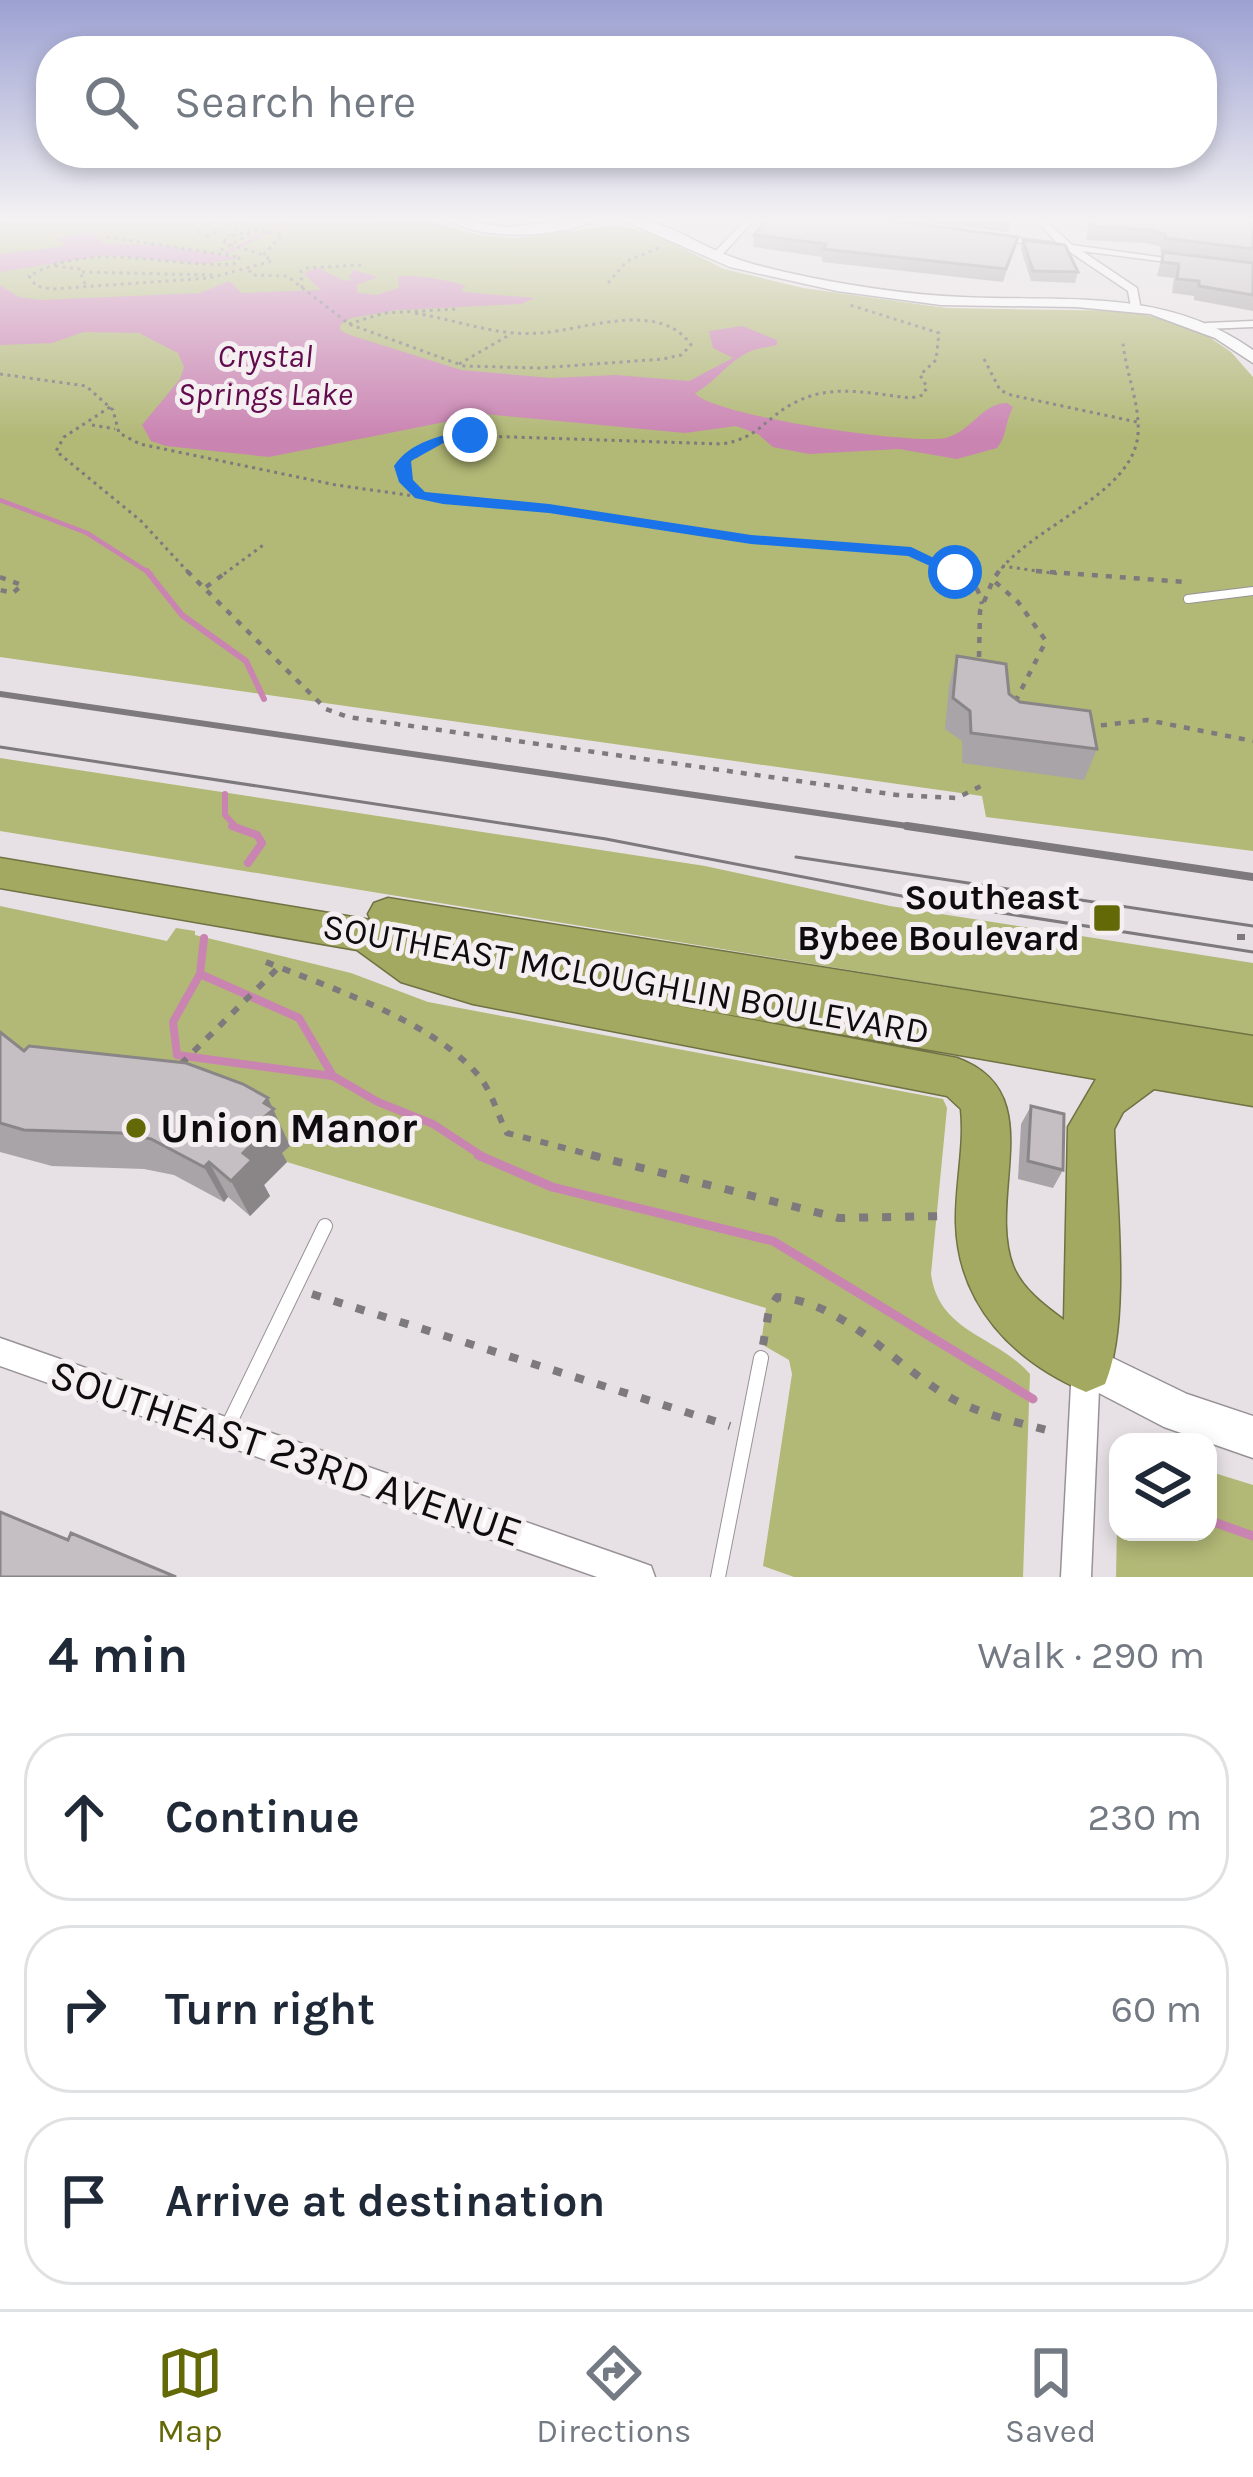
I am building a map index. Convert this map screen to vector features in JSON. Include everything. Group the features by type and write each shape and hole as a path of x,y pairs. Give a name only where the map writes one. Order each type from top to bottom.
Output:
{"highway":[{"name":"SOUTHEAST MCLOUGHLIN BOULEVARD","path":"0,848 369,936 1253,1086"},
{"name":"SOUTHEAST MCLOUGHLIN BOULEVARD","path":"0,873 227,899 1253,1056"},
{"path":"369,936 387,958 414,971 473,986 958,1078 974,1089 987,1121 980,1214 985,1266 994,1291 1020,1320 1086,1365 1091,1328 1091,1127 1107,1097 1148,1068"}],"main road":[{"path":"879,292 1135,305 1206,326 1253,358"},
{"path":"1086,1365 1179,1412 1253,1437"}],"street":[{"path":"1133,292 1135,305"},
{"path":"1206,326 1253,324"},
{"name":"SOUTHEAST 23RD AVENUE","path":"0,1352 640,1577"},
{"path":"1076,1577 1086,1365"}],"lane":[{"path":"1188,599 1253,591"},
{"path":"226,1431 325,1226"},
{"path":"718,1577 761,1358"}],"path":[{"path":"306,292 347,323 459,364 539,368 662,359 681,355 691,345 682,333 652,323 593,321 541,333 470,328 456,319 413,314 384,313 347,323"},
{"path":"413,314 458,309"},
{"path":"420,495 406,482 401,466 451,435 702,446 733,443 756,434 793,403 830,389 911,398 923,395 927,387 920,375 933,366 941,336 863,311"},
{"path":"459,364 516,332"},
{"path":"982,604 1002,566 1045,528 1081,510 1110,485 1136,449 1137,401 1124,370 1124,344"},
{"path":"984,359 1000,390 1011,395 1137,422"},
{"path":"0,374 86,386 110,407 115,429 123,439 336,484 549,508 751,540 911,552 976,584 982,604 979,657"},
{"path":"110,407 64,436 56,451 73,470 124,506 313,701 348,717 897,795 957,798 983,785"},
{"path":"80,427 115,429"},
{"path":"206,587 266,543"},
{"path":"1002,566 1134,580 1167,578 1205,595"},
{"path":"0,577 22,585 13,593 0,590"},
{"path":"993,580 1018,602 1046,641 1014,708"},
{"path":"1080,727 1147,720 1253,741"},
{"path":"1237,937 1252,939"},
{"path":"266,962 463,1060 488,1089 507,1132 839,1218 980,1214"},
{"path":"176,1069 276,970"},
{"path":"295,1288 747,1432"},
{"path":"761,1358 769,1310 777,1297 792,1295 834,1316 953,1400 1079,1440"}],"green space":[{"path":"0,292 829,292 946,308 1132,311 1199,330 1231,352 1253,377 1253,851 986,817 982,796 0,657"},
{"path":"0,758 705,866 890,906 1253,963 1253,1036 0,831"},
{"path":"0,906 167,941 176,928 195,931 195,935 351,973 428,1002 943,1099 947,1108 931,1274 945,1309 1030,1374 1023,1577 794,1577 763,1566 792,1374 789,1360 761,1344 766,1308 287,1162 174,1095 0,1045"},
{"path":"1217,1474 1253,1485 1253,1577 1116,1577 1117,1541 1217,1541"}],"water":[{"name":"Crystal Springs Lake","path":"0,292 40,300 463,292 535,298 521,304 398,310 351,318 340,330 461,370 552,378 616,375 689,381 733,358 713,348 709,331 742,326 777,340 777,345 741,356 695,393 736,410 813,426 894,437 945,438 998,404 1013,407 997,448 957,459 899,449 809,454 773,447 758,434 736,426 685,433 485,414 269,457 151,441 142,425 180,379 184,367 178,353 139,333 84,332 52,343 0,345"}],"building":[{"path":"957,656 1006,664 1009,694 1020,702 1090,711 1097,749 971,733 970,711 953,698"},
{"path":"0,1032 24,1051 29,1046 186,1063 268,1098 264,1103 274,1109 262,1119 270,1126 243,1153 252,1160 231,1181 209,1162 204,1167 151,1139 121,1133 24,1130 0,1123"},
{"path":"1031,1106 1064,1114 1063,1170 1028,1161"},
{"path":"0,1512 68,1540 71,1533 176,1577 0,1577"}],"waterway":[{"path":"0,500 87,533 148,572"},
{"path":"148,572 182,615 246,661 264,699"},
{"path":"225,794 225,815 237,828"},
{"path":"232,826 237,828"},
{"path":"237,828 257,835 262,843 248,863"},
{"path":"200,974 204,938"},
{"path":"200,974 299,1018 333,1076 378,1102 433,1124 485,1158"},
{"path":"200,974 173,1022 177,1055 332,1076"},
{"path":"478,1155 552,1187 773,1241 1033,1399"},
{"path":"1217,1523 1253,1536"}],"tram line":[{"path":"0,747 606,839 938,903 1253,952"},
{"path":"796,857 1253,926"}],"railway":[{"path":"0,694 928,829"},
{"path":"907,826 1253,877"}],"place":[{"name":"Southeast Bybee Boulevard","path":"1107,918"},
{"name":"Union Manor","path":"136,1128"}],"route":[{"path":"470,435 451,435 406,459 401,466 406,482 420,495 443,500 549,508 751,540 911,552 955,572"}]}
